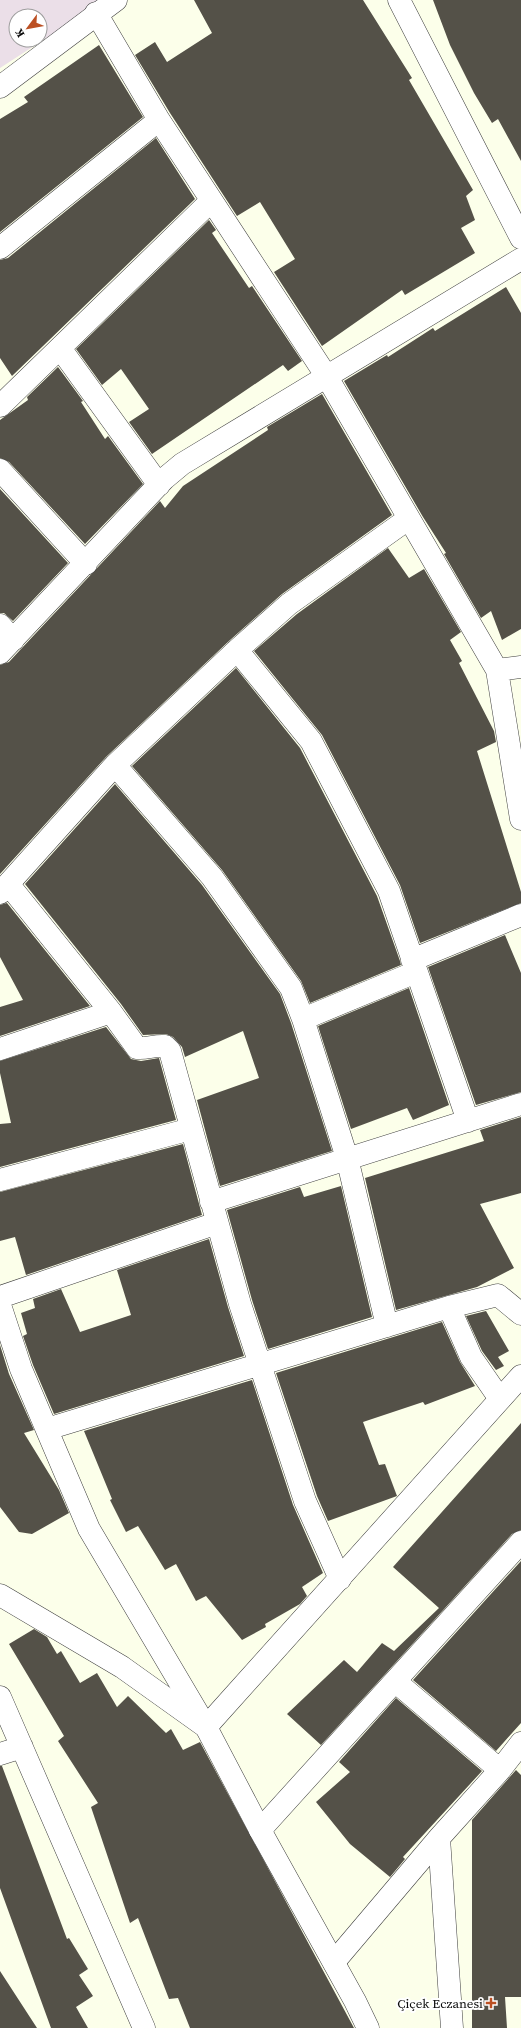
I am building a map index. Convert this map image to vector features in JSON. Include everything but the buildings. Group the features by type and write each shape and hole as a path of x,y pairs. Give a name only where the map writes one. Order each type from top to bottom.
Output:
{"street":[{"path":"0,87 96,13 116,0"},
{"path":"399,0 521,238"},
{"path":"96,13 159,120 327,377 408,519 497,670 521,819"},
{"path":"0,248 159,120"},
{"path":"0,406 211,201"},
{"path":"4,639 86,564 159,485 182,464 521,259"},
{"path":"60,348 159,485"},
{"path":"0,470 86,564"},
{"path":"340,1580 306,1502 240,1304 190,1129 170,1051 165,1046 146,1049 137,1048 111,1012 4,889 116,765 237,650 289,604 408,519"},
{"path":"237,650 311,741 389,891 468,1121"},
{"path":"497,670 521,667"},
{"path":"116,765 212,877 291,988 303,1019 347,1158 387,1326"},
{"path":"303,1019 521,915"},
{"path":"0,1049 111,1012"},
{"path":"211,1202 521,1104"},
{"path":"0,1180 190,1129"},
{"path":"0,1297 217,1223"},
{"path":"47,1429 449,1306 498,1295 521,1314"},
{"path":"0,1305 21,1369 89,1529 206,1727 260,1830 334,1962 368,2028"},
{"path":"449,1306 471,1357 500,1399"},
{"path":"206,1727 340,1580 521,1376"},
{"path":"260,1830 396,1682 521,1542"},
{"path":"0,1595 122,1667 206,1727"},
{"path":"396,1682 500,1770"},
{"path":"0,1697 144,2028"},
{"path":"334,1962 520,1745"},
{"path":"0,1754 22,1747"},
{"path":"439,1838 452,2028"}],"shaded area":[{"path":"0,0 105,0 48,37 48,8 8,8 8,48 31,48 0,68"}],"place":[{"name":"Çiçek Eczanesi","path":"491,2003"}]}
